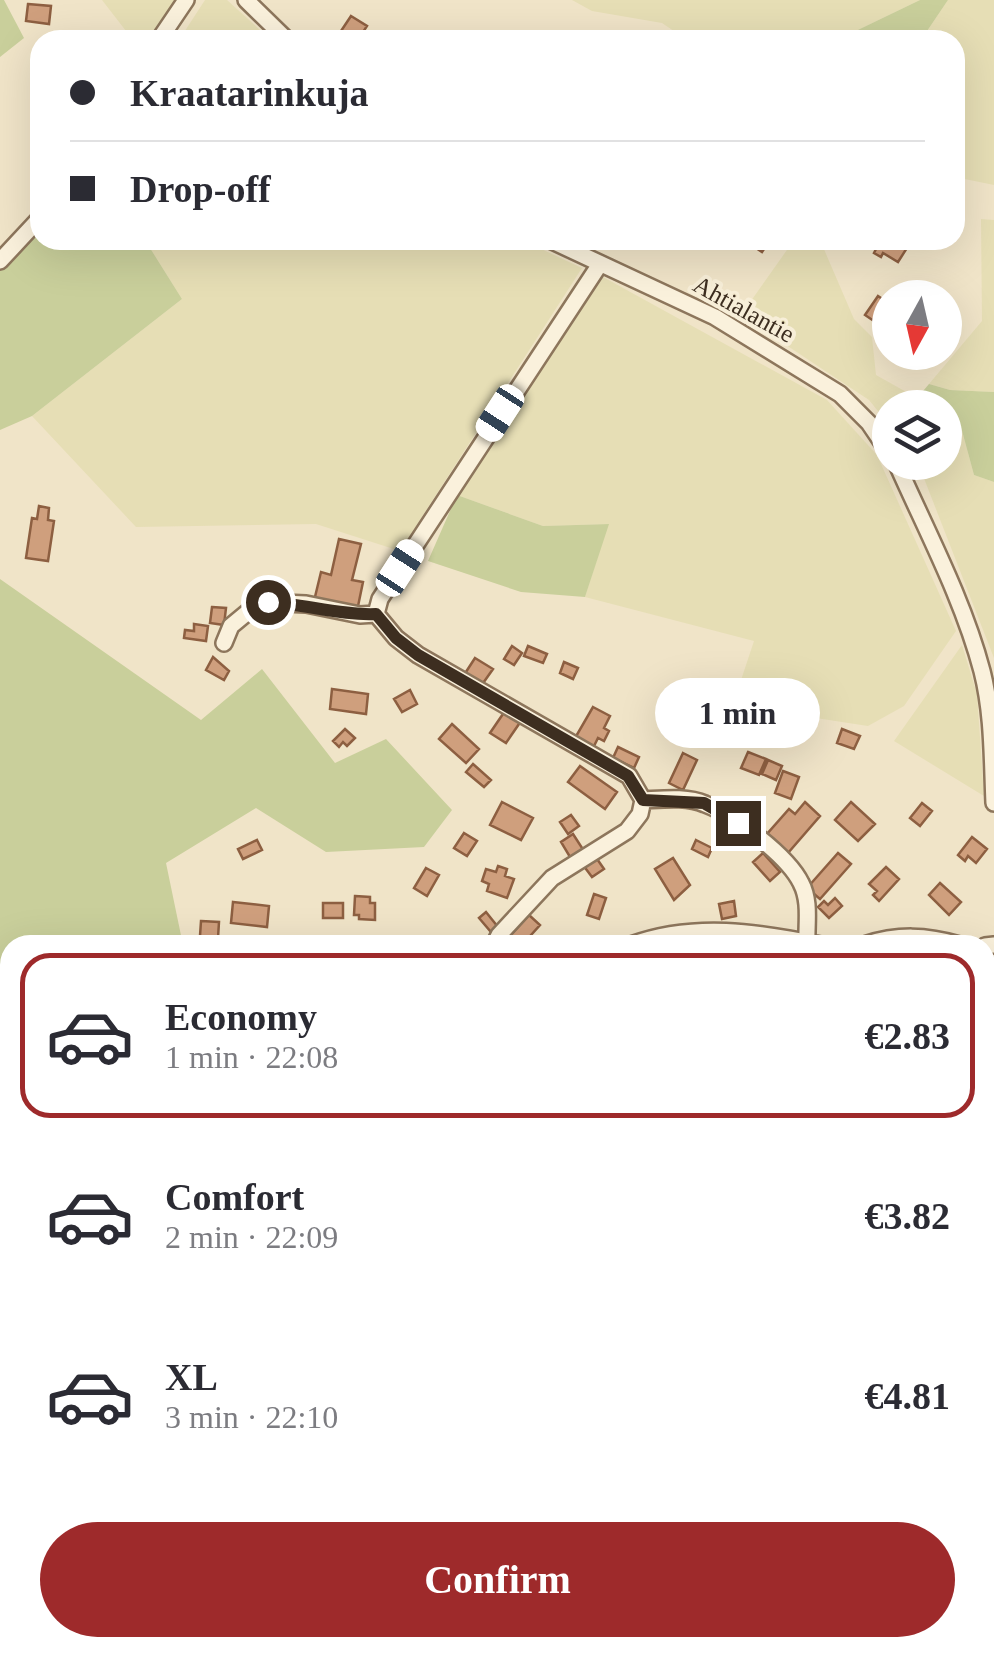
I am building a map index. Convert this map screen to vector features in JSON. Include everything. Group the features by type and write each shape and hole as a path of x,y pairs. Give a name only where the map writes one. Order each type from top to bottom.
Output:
{"street":[{"path":"166,30 186,0"},
{"path":"246,0 276,30"},
{"path":"0,260 30,228"},
{"name":"Ahtialantie","path":"571,250 714,317 840,394 872,427"},
{"path":"376,614 380,599 401,566 600,264"},
{"path":"904,480 969,629 982,672 990,712 994,803"},
{"path":"224,644 231,626 260,602 376,614"},
{"path":"376,614 396,638 418,655 628,776 643,800 640,814 627,831 552,878 503,935"},
{"path":"643,800 704,803 738,823 790,866 802,884 811,935"},
{"path":"675,935 702,929 746,935"}],"shaded area":[{"path":"102,0 176,0 154,30 125,30"},
{"path":"205,0 227,0 260,30 186,30"},
{"path":"572,0 920,0 858,30 672,30 662,23 592,11"},
{"path":"948,0 994,0 994,185 965,179 965,30 928,30"},
{"path":"981,219 994,220 994,392 950,390 929,384 941,370 962,370 962,345 982,321"},
{"path":"151,250 543,250 582,268 400,551 316,524 136,527 32,416 182,299"},
{"path":"787,250 824,250 854,319 872,337 872,370 903,390 872,390 872,404 741,315"},
{"path":"603,277 827,400 872,450 872,480 888,480 956,631 904,706 868,726 757,709 734,701 754,641 585,597 608,524 543,526 457,495"},
{"path":"962,431 974,475 994,482 994,658 925,480 962,480"},
{"path":"962,645 977,694 984,796 894,741"}],"green space":[{"path":"0,0 4,0 24,38 0,57"},
{"path":"920,0 948,0 928,30 858,30"},
{"path":"30,221 30,250 151,250 182,299 32,416 0,430 0,264"},
{"path":"929,384 950,390 924,390"},
{"path":"962,391 994,392 994,482 974,475 962,431"},
{"path":"457,495 543,526 609,524 585,597 521,592 428,561"},
{"path":"0,579 201,720 262,669 335,763 386,739 452,810 424,847 326,852 256,808 166,863 181,935 0,935"}],"building":[{"path":"28,4 51,6 49,24 26,21"},
{"path":"351,16 367,26 364,30 342,30"},
{"path":"906,250 898,262 883,253 881,257 874,253"},
{"path":"39,506 49,508 48,520 54,521 48,561 26,558 32,518 37,519"},
{"path":"339,539 361,544 352,580 363,582 357,611 314,601 321,572 331,575"},
{"path":"212,607 226,608 224,625 210,623"},
{"path":"194,624 208,626 206,641 184,638 185,630 194,631"},
{"path":"512,646 522,653 514,665 504,659"},
{"path":"528,646 547,654 543,663 524,656"},
{"path":"213,657 229,671 224,680 206,670"},
{"path":"475,658 493,669 481,686 464,675"},
{"path":"564,662 578,668 573,679 560,673"},
{"path":"332,689 368,694 366,714 330,709"},
{"path":"410,690 417,704 402,712 394,699"},
{"path":"675,701 690,709 685,718 670,711"},
{"path":"593,707 610,716 604,728 609,731 604,741 598,738 593,748 575,738"},
{"path":"505,711 521,721 506,743 490,733"},
{"path":"791,716 804,721 799,734 786,729"},
{"path":"452,724 479,749 466,763 439,739"},
{"path":"345,729 355,738 347,746 343,742 339,747 333,741"},
{"path":"842,729 860,736 854,749 837,743"},
{"path":"618,747 639,757 634,768 613,758"},
{"path":"748,752 766,759 759,775 741,768"},
{"path":"683,753 697,760 683,790 669,783"},
{"path":"768,760 782,766 776,780 762,774"},
{"path":"473,764 491,780 484,787 466,772"},
{"path":"580,766 617,792 605,809 568,782"},
{"path":"783,771 799,777 791,799 775,793"},
{"path":"502,802 533,818 521,840 490,825"},
{"path":"805,802 820,816 788,853 767,834 789,809 795,814"},
{"path":"851,802 875,824 858,841 835,820"},
{"path":"922,803 932,811 920,826 910,818"},
{"path":"571,815 579,826 568,834 560,822"},
{"path":"464,833 477,841 467,856 454,848"},
{"path":"573,834 586,854 573,862 561,842"},
{"path":"972,837 987,849 976,863 968,856 965,861 958,855"},
{"path":"257,840 262,850 243,859 238,849"},
{"path":"696,840 712,848 708,857 692,849"},
{"path":"763,853 780,872 770,881 753,862"},
{"path":"838,853 851,864 820,899 807,888"},
{"path":"595,856 604,869 592,877 583,865"},
{"path":"673,858 690,885 674,900 655,869"},
{"path":"498,866 507,869 505,876 514,879 507,898 487,891 489,884 482,881 486,869 496,872"},
{"path":"886,867 899,879 879,901 873,895 877,891 869,884"},
{"path":"426,868 439,875 427,896 414,888"},
{"path":"940,883 961,902 949,915 929,895"},
{"path":"594,894 606,898 599,919 587,915"},
{"path":"355,896 370,897 370,903 375,903 375,920 354,915"},
{"path":"835,898 842,906 829,918 818,907"},
{"path":"734,901 736,916 722,919 719,904"},
{"path":"233,902 269,906 267,927 231,923"},
{"path":"323,903 343,903 343,918 323,918"},
{"path":"486,912 498,927 491,932 479,918"},
{"path":"529,915 540,925 531,935 511,935"},
{"path":"201,921 219,922 218,935 200,935"}],"route":[{"path":"268,602 376,614 396,638 418,655 628,776 643,800 664,798 704,803 738,823"}]}
